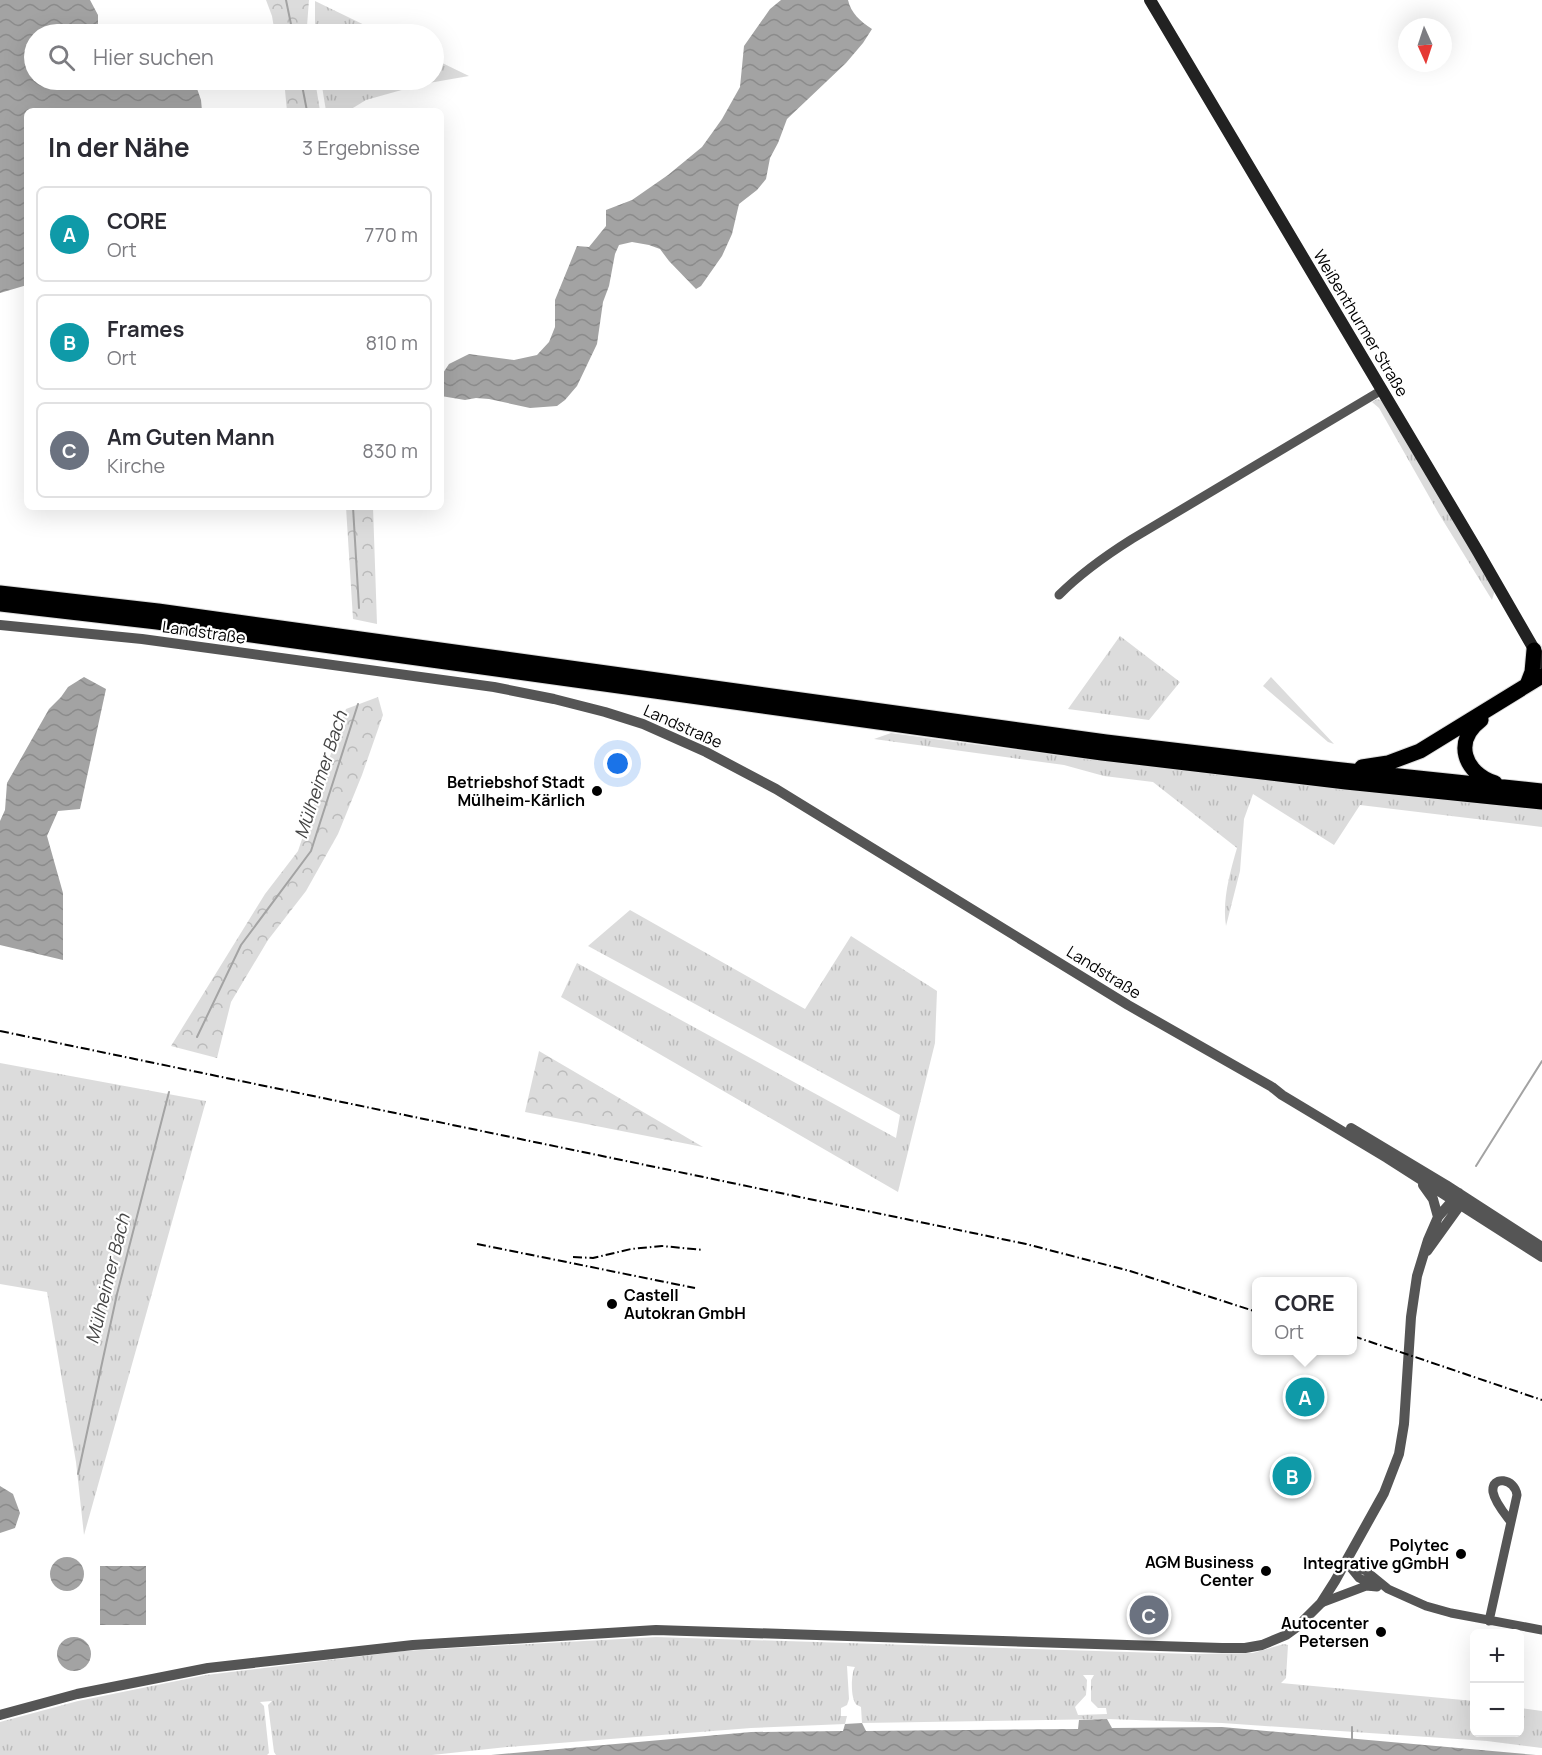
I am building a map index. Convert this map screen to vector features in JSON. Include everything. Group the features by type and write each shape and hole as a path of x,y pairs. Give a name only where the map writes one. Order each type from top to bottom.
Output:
{"highway":[{"path":"0,593 158,611 1035,732 1332,769 1542,791"},
{"path":"0,604 157,622 1102,753 1346,782 1542,802"},
{"path":"1534,686 1532,672 1538,657"},
{"path":"1515,789 1477,774 1470,766 1465,744 1467,736 1475,725 1534,686 1542,676"},
{"path":"1332,769 1378,765 1409,756 1534,686"}],"main road":[{"name":"Weißenthurmer Straße","path":"1150,0 1472,540 1538,657"}],"street":[{"path":"1059,595 1100,559 1131,539 1382,390"},
{"name":"Landstraße","path":"0,625 142,639 494,687 570,703 643,724 706,752 784,794 1128,1005 1272,1087"},
{"path":"1272,1087 1419,1179 1459,1199 1542,1247"},
{"path":"1272,1087 1285,1091 1332,1117 1459,1199 1542,1257"},
{"path":"1419,1179 1433,1199 1438,1217"},
{"path":"0,1715 77,1694 208,1668 413,1645 656,1630 1245,1648 1269,1643 1297,1627 1321,1603 1384,1493 1399,1454 1404,1424 1413,1299 1418,1276 1428,1240 1438,1217 1459,1199"},
{"path":"1424,1256 1459,1199"},
{"path":"1489,1621 1511,1522"},
{"path":"1346,1562 1359,1578 1377,1587"},
{"path":"1346,1562 1366,1571 1388,1589"},
{"path":"1321,1603 1366,1586 1377,1587 1451,1613 1542,1630"}],"green space":[{"path":"266,0 309,0 307,24 273,24"},
{"path":"315,1 362,24 315,24"},
{"path":"444,64 469,76 444,80"},
{"path":"285,90 317,90 320,108 287,108"},
{"path":"323,90 402,90 366,100 353,108 326,108"},
{"path":"1377,399 1384,401 1495,590 1492,600 1439,514 1379,408 1372,402"},
{"path":"346,510 373,510 377,624 353,619"},
{"path":"1120,636 1180,682 1149,720 1068,709"},
{"path":"1271,677 1334,744 1328,742 1263,686"},
{"path":"378,697 383,715 338,834 306,891 268,940 231,1002 217,1058 171,1046 265,894 298,851 346,709"},
{"path":"891,733 1054,755 1542,810 1542,827 1360,805 1334,845 1253,794 1244,819 1240,871 1226,926 1226,897 1237,848 1153,782 1104,776 1064,765 874,739"},
{"path":"630,910 805,1009 851,936 937,991 935,1043 898,1192 561,997 577,963 896,1138 900,1115 588,946"},
{"path":"539,1051 703,1147 525,1112"},
{"path":"0,1063 206,1101 84,1535 76,1462 47,1292 0,1284"},
{"path":"656,1637 1193,1654 1253,1653 1284,1644 1288,1645 1286,1678 1281,1683 1470,1701 1470,1737 1524,1737 1524,1709 1542,1711 1542,1748 1487,1741 1222,1723 1107,1719 862,1723 861,1707 855,1702 852,1692 855,1667 847,1666 849,1699 847,1705 841,1708 841,1716 847,1716 845,1724 751,1728 432,1755 276,1755 268,1705 272,1701 260,1702 264,1706 269,1753 267,1755 0,1755 0,1722 78,1701 206,1675 404,1651","holes":["1083,1675 1094,1675 1091,1680 1091,1701 1098,1708 1106,1708 1107,1714 1078,1715 1075,1707 1086,1695 1087,1680"]}],"water":[{"path":"0,0 90,0 98,15 98,24 24,24 24,90 198,90 202,108 24,108 24,286 0,293"},
{"path":"781,0 848,0 851,9 872,29 846,63 787,119 770,158 766,179 757,190 739,204 732,234 722,256 701,286 696,289 660,249 632,242 619,245 603,302 597,344 577,386 565,400 557,406 530,408 489,399 465,400 444,396 444,372 449,364 469,354 514,360 537,355 549,342 555,327 555,300 577,246 589,247 606,226 606,210 632,200 702,147 722,119 740,87 744,46 770,9"},
{"path":"84,677 106,689 80,809 58,811 47,836 63,893 63,960 0,945 0,821 5,810 7,783 49,709 68,687"},
{"path":"0,1486 13,1494 20,1513 15,1528 0,1533"},
{"path":"67,1557 79,1562 84,1574 79,1586 67,1591 55,1586 50,1574 55,1562"},
{"path":"100,1566 146,1566 146,1625 100,1625"},
{"path":"74,1637 86,1642 91,1654 86,1666 74,1671 62,1666 57,1654 62,1642"},
{"path":"1107,1719 1112,1728 1222,1727 1536,1755 491,1755 751,1732 843,1731 845,1724 862,1723 866,1731 1078,1729 1079,1720"}],"waterway":[{"name":"Mülheimer Bach","path":"286,0 291,24"},
{"name":"Mülheimer Bach","path":"303,90 306,108"},
{"name":"Mülheimer Bach","path":"353,510 359,608"},
{"name":"Mülheimer Bach","path":"197,1037 241,945 311,851 358,704"},
{"path":"1476,1166 1542,1061"},
{"name":"Mülheimer Bach","path":"78,1474 117,1294 169,1092"},
{"path":"1352,1727 1352,1740"}],"railway":[{"path":"0,1031 1026,1244 1130,1271 1252,1310"},
{"path":"477,1244 695,1288"},
{"path":"573,1257 593,1258 631,1249 662,1246 703,1250"},
{"path":"1357,1337 1542,1400"}],"place":[{"name":"Betriebshof Stadt Mülheim-Kärlich","path":"597,791"},
{"name":"Castell Autokran GmbH","path":"612,1304"},
{"name":"CORE","path":"1305,1397"},
{"name":"Frames","path":"1292,1476"},
{"name":"Polytec Integrative gGmbH","path":"1461,1554"},
{"name":"AGM Business Center","path":"1266,1571"},
{"name":"Am Guten Mann","path":"1149,1615"},
{"name":"Autocenter Petersen","path":"1381,1632"}]}
